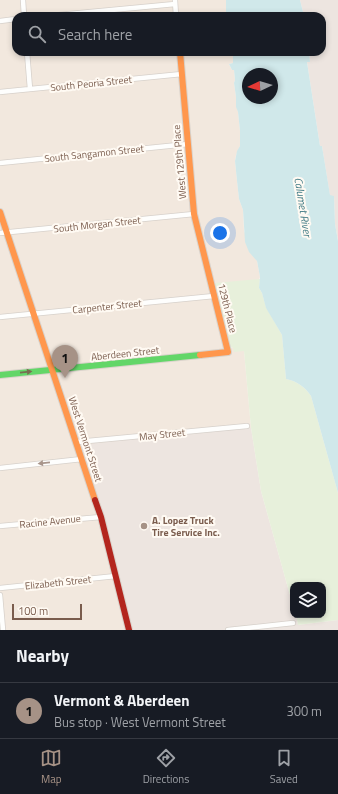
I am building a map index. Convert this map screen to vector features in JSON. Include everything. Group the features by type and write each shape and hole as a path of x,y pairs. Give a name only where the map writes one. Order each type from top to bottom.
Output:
{"street":[{"path":"22,0 24,12"},
{"path":"84,12 175,2 176,12"},
{"path":"0,21 12,20"},
{"path":"27,56 30,89"},
{"name":"West 129th Place","path":"180,56 194,214 208,268"},
{"name":"South Peoria Street","path":"0,92 182,74"},
{"name":"South Sangamon Street","path":"0,163 188,144"},
{"name":"West Vermont Street","path":"0,212 101,517 129,630"},
{"name":"South Morgan Street","path":"0,233 194,214"},
{"name":"129th Place","path":"208,268 228,352"},
{"name":"Carpenter Street","path":"0,317 214,296"},
{"name":"Aberdeen Street","path":"0,375 228,352"},
{"name":"May Street","path":"77,442 247,426"},
{"path":"0,468 82,459"},
{"name":"Racine Avenue","path":"0,526 101,517"},
{"name":"Elizabeth Street","path":"0,588 116,576"},
{"path":"0,595 3,630"},
{"path":"228,630 293,623"}],"shaded area":[{"path":"0,0 226,0 226,12 12,12 12,56 233,56 233,63 229,64 232,70 234,70 234,83 240,131 240,146 235,161 239,199 243,210 244,231 257,261 260,277 229,339 229,346 244,351 251,428 77,446 99,513 128,630 0,630"},
{"path":"300,0 338,0 338,241 335,224 334,196 330,196 322,146 320,146 307,62 310,62 309,56 326,56 326,12 303,12"},
{"path":"251,428 261,491 290,595 290,618 297,618 298,625 338,620 338,630 128,630 108,546 77,445"}],"green space":[{"path":"260,279 259,288 266,307 282,335 286,379 294,381 300,385 311,396 338,493 338,620 298,625 297,618 326,618 326,582 290,582 290,595 261,491 251,428 244,351 234,352 233,348 229,346 229,339 215,283"}],"water":[{"path":"226,0 300,0 303,12 226,12"},
{"name":"Calumet River","path":"233,56 309,56 310,62 307,62 320,146 322,146 330,195 334,196 335,224 338,241 338,493 311,396 300,385 294,381 286,379 282,335 266,308 259,288 260,277 257,261 249,252 245,242 243,210 239,199 235,161 237,151 240,146 240,131 236,107 234,70 232,70 229,64 233,63"}],"traffic: fast":[{"path":"0,375 200,355"}],"traffic: slow":[{"path":"180,56 194,214 228,352 200,355"},
{"path":"0,212 95,500"}],"traffic: jam":[{"path":"95,500 101,517 129,630"}],"place":[{"name":"Vermont & Aberdeen","path":"65,378"},
{"name":"A. Lopez Truck Tire Service Inc.","path":"144,526"}]}
